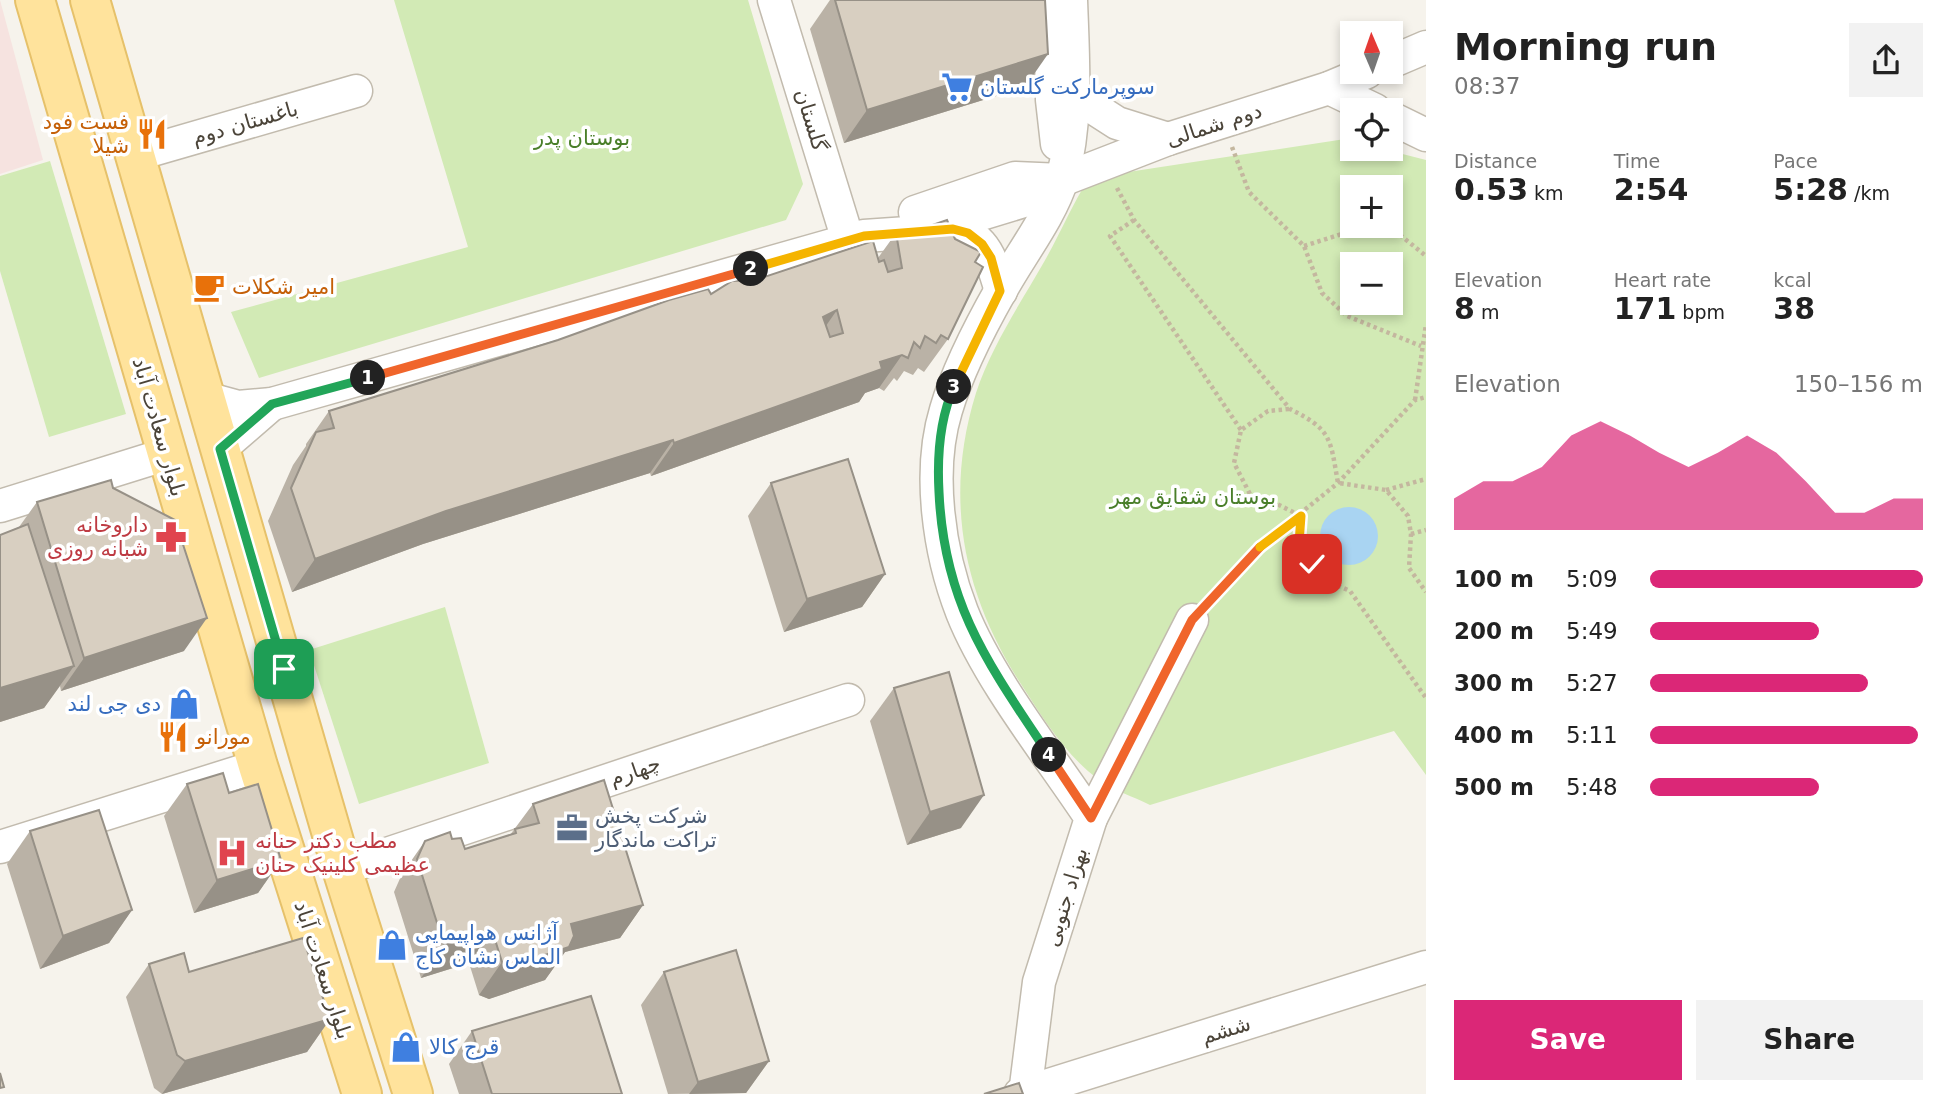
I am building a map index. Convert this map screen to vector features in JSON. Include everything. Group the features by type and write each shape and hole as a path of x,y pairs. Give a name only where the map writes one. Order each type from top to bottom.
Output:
{"main road":[{"name":"بلوار سعادت آباد","path":"35,0 258,766 362,1094"},
{"path":"90,0 342,869 413,1094"}],"street":[{"name":"گلستان","path":"774,0 856,238"},
{"path":"1050,0 1052,100 1062,180"},
{"path":"1062,180 1075,96 1071,0"},
{"path":"1404,56 1426,47"},
{"name":"دوم شمالی","path":"1062,180 1168,139 1340,83"},
{"path":"1329,88 1350,98"},
{"name":"باغستان دوم","path":"135,155 356,91"},
{"path":"1075,96 1117,123 1168,139"},
{"path":"1403,124 1426,135"},
{"path":"856,238 887,222 1015,178 1062,180"},
{"path":"922,232 1027,200 1062,180"},
{"name":"بهزاد جنوبی","path":"1024,1093 1039,982 1091,818 982,654 962,613 946,558 939,492 941,430 951,393 1000,291 1062,180"},
{"path":"205,398 238,407 272,404 856,238 953,229 968,233 991,258 1000,291"},
{"path":"220,449 272,404"},
{"path":"0,506 167,454"},
{"path":"1091,818 1192,620"},
{"name":"چهارم","path":"342,869 848,700"},
{"path":"0,847 258,766"},
{"name":"ششم","path":"1024,1093 1426,967"}],"path":[{"path":"1223,123 1249,192 1304,246 1322,293 1347,316 1421,346"},
{"path":"1241,430 1110,236 1134,220 1290,409 1317,422 1330,441 1338,483"},
{"path":"1304,246 1340,235"},
{"path":"1403,237 1426,256"},
{"path":"1415,400 1426,324"},
{"path":"1192,620 1256,550 1301,516 1338,483 1415,400 1426,397"},
{"path":"1290,409 1268,411 1241,430 1234,463 1252,498 1277,504 1301,516"},
{"path":"1338,483 1386,490 1426,478"},
{"path":"1386,490 1408,516 1411,534 1409,568 1426,592"},
{"path":"1301,516 1299,543 1312,564 1325,580 1350,591 1426,698"},
{"path":"1411,534 1426,530"}],"shaded area":[{"path":"0,0 43,160 0,174"}],"green space":[{"name":"بوستان پدر","path":"394,0 748,0 803,184 786,220 259,378 231,312 468,247"},
{"name":"بوستان شقایق مهر","path":"1340,140 1340,161 1403,161 1403,154 1426,160 1426,775 1394,731 1150,805 1104,783 1086,769 1064,746 1019,681 999,647 972,577 964,542 961,469 966,431 982,376 1089,178"},
{"path":"50,161 126,414 49,437 0,271 0,176"},
{"path":"445,607 489,763 359,804 309,650"}],"water":[{"path":"1343,507 1355,507 1370,515 1378,530 1378,542 1370,557 1355,565 1343,565 1328,557 1320,542 1320,530 1328,515"}],"building":[{"path":"835,0 1045,0 1048,54 867,110"},
{"path":"947,220 955,239 981,252 975,262 983,267 948,339 941,335 936,343 925,336 920,348 914,342 908,358 902,355 880,362 882,369 674,443 673,440 446,511 315,559 291,488 316,432 334,428 329,411 558,340 669,300 708,289 711,294 732,281 755,280 873,241 879,262 884,260 888,272 902,268 896,233 909,229 912,232","holes":["837,310 843,333 830,337 823,317"]},
{"path":"848,459 885,574 807,599 771,483"},
{"path":"111,480 113,488 175,520 207,618 84,658 37,502"},
{"path":"28,524 74,666 0,688 0,535"},
{"path":"949,672 984,795 930,812 894,688"},
{"path":"223,773 229,793 258,784 281,860 217,880 187,784"},
{"path":"604,780 643,905 571,924 574,936 569,947 512,966 502,962 492,930 444,945 417,859 425,841 450,832 452,839 461,838 465,849 516,833 515,829 539,823 533,804"},
{"path":"99,810 132,910 63,936 30,831"},
{"path":"303,938 330,1019 185,1061 177,1055 149,964 184,953 189,972"},
{"path":"736,950 769,1061 698,1082 664,972"},
{"path":"591,996 622,1094 492,1094 472,1031"},
{"path":"1019,1083 1023,1094 984,1094"}],"place":[{"name":"سوپرمارکت گلستان","path":"957,87"},
{"name":"فست فود شیلا","path":"152,134"},
{"name":"امیر شکلات","path":"209,287"},
{"name":"داروخانه شبانه روزی","path":"171,537"},
{"name":"دی جی لند","path":"184,704"},
{"name":"مورانو","path":"173,737"},
{"name":"شرکت پخش تراکت ماندگار","path":"572,828"},
{"name":"مطب دکتر حنانه عظیمی کلینیک حنان","path":"232,853"},
{"name":"آژانس هواپیمایی الماس نشان کاج","path":"392,945"},
{"name":"قرج کالا","path":"406,1047"}],"route":[{"path":"284,669 220,449 272,404 326,391 864,236 953,229 968,233 982,244 991,258 1000,291 951,393 941,430 938,479 942,532 949,571 962,613 982,654 1091,818 1192,620 1256,550 1301,516 1299,543 1312,564"}]}
